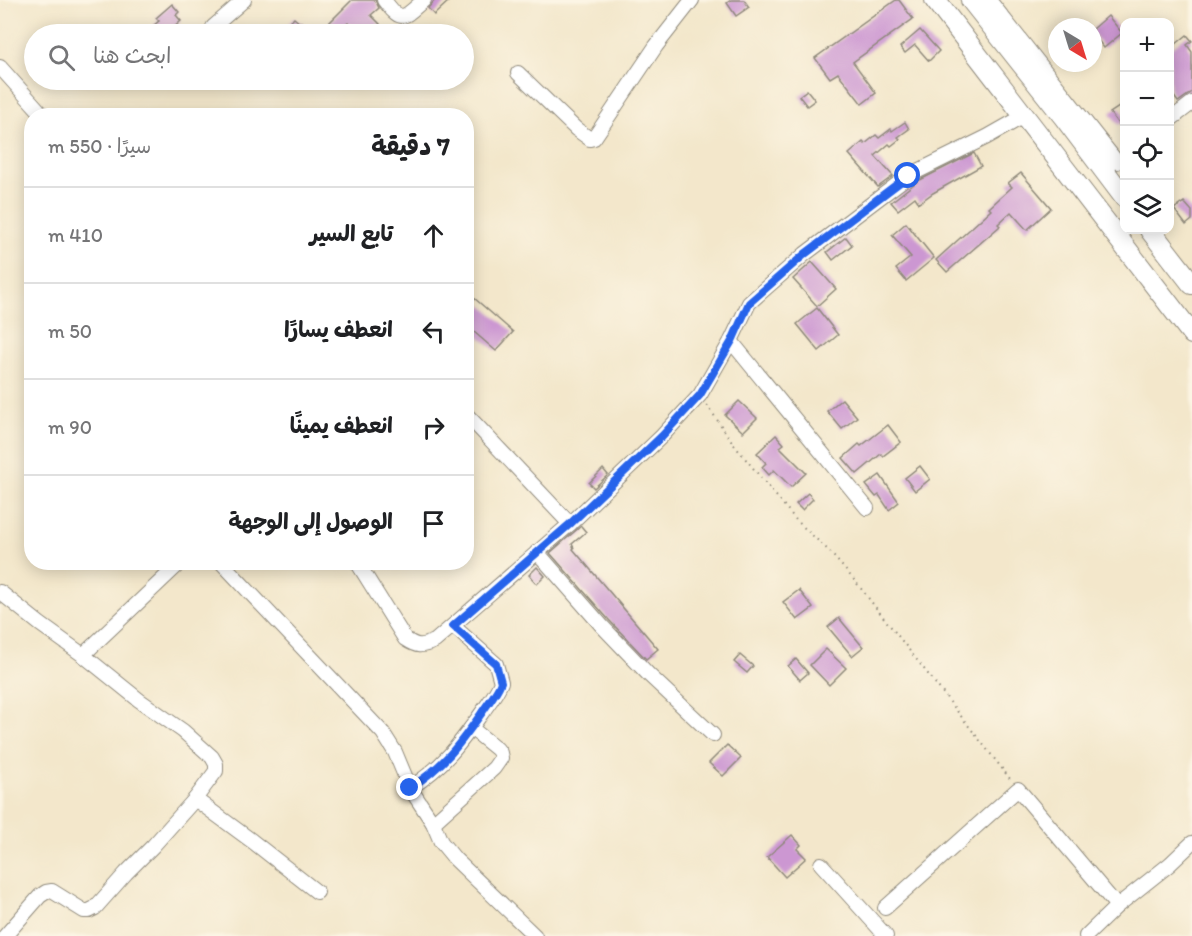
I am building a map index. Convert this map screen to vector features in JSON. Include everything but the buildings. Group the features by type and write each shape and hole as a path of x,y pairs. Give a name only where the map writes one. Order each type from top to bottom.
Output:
{"highway":[{"path":"935,0 1192,334"},
{"path":"971,0 1063,116 1115,163 1120,180"},
{"path":"1153,234 1192,284"}],"street":[{"path":"216,24 244,0"},
{"path":"384,0 395,15 400,16 406,15 424,0"},
{"path":"518,73 576,129 594,138 656,46 692,0"},
{"path":"989,0 1115,163"},
{"path":"0,67 37,108"},
{"path":"1174,117 1192,103"},
{"path":"362,570 405,639 419,646 435,641 570,524 662,436 700,395 732,341 749,303 805,254 908,176 1024,116"},
{"path":"732,341 867,508"},
{"path":"474,422 570,524"},
{"path":"537,552 649,675 713,735"},
{"path":"83,655 173,570"},
{"path":"228,570 383,734 395,752 410,788 433,823 441,842 455,860 536,936"},
{"path":"0,592 139,700 183,731 212,757 216,764 216,771 195,799 95,908 84,911 52,891 46,892 5,936"},
{"path":"410,788 428,776 457,748 501,682 496,664 453,626"},
{"path":"433,823 494,768 501,758 497,749 471,728"},
{"path":"885,908 1018,789 1117,906"},
{"path":"195,799 316,892"},
{"path":"1086,936 1117,906 1170,864 1192,843"},
{"path":"821,864 886,936"}],"path":[{"path":"700,395 735,446 796,520 828,550 855,581 1018,789"}],"route":[{"path":"410,788 428,776 457,748 501,682 496,664 453,626 570,524 662,436 700,395 732,341 749,303 805,254 908,176"}]}
